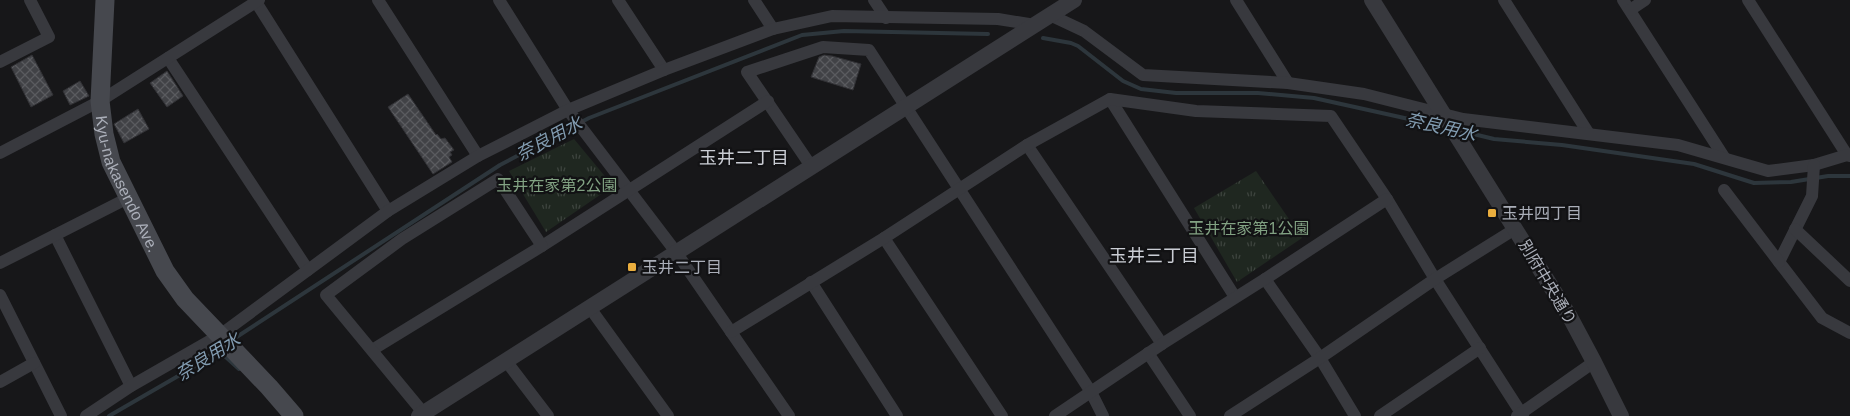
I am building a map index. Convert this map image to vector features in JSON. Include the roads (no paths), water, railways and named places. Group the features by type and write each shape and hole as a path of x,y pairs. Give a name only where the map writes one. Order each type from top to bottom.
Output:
{"main road":[{"name":"Kyu-nakasendo Ave.","path":"106,0 100,101 104,134 111,162 165,271 185,299 294,416"}],"street":[{"path":"0,62 49,37 30,0"},
{"path":"378,0 478,156"},
{"path":"499,0 568,110 676,252 789,416"},
{"path":"618,0 664,70"},
{"path":"754,0 773,29"},
{"path":"874,0 886,18"},
{"path":"542,246 498,180 402,239 326,295 423,415 1074,0"},
{"path":"1236,0 1288,83"},
{"name":"別府中央通り","path":"1372,0 1570,317 1621,416"},
{"path":"1504,0 1589,134"},
{"path":"1645,0 1627,5 1724,157"},
{"path":"1050,15 1084,31 1143,75 1288,83 1364,94 1463,119 1678,145 1768,171 1814,165 1848,156 1748,0"},
{"path":"0,153 100,101 258,1 388,211"},
{"path":"86,416 131,386 226,342 308,270 388,211 478,156 568,110 664,70 773,29 832,16 998,18 1035,25"},
{"path":"811,166 747,72 823,47 869,50 1091,392 1103,416"},
{"path":"168,58 308,270"},
{"path":"1110,99 1235,297"},
{"path":"732,332 884,238 1027,145 1110,99 1196,111 1331,116 1387,200 1520,415 1594,362"},
{"path":"372,350 542,246 768,101"},
{"path":"1027,145 1162,344"},
{"path":"1779,262 1812,196 1814,165"},
{"path":"1724,190 1822,318 1850,332"},
{"path":"0,263 128,198"},
{"path":"1055,416 1148,353 1387,200"},
{"path":"1230,416 1320,358 1435,278 1515,229"},
{"path":"1795,230 1850,281"},
{"path":"55,235 131,386"},
{"path":"884,238 1002,416"},
{"path":"1266,279 1320,358 1355,416"},
{"path":"810,282 897,416"},
{"path":"0,295 61,416"},
{"path":"590,308 668,416"},
{"path":"1380,416 1480,348"},
{"path":"1148,353 1190,416"},
{"path":"506,361 548,416"},
{"path":"0,382 34,363"}],"waterway":[{"name":"奈良用水","path":"232,340 500,165 589,118 802,35 844,31 988,34"},
{"name":"奈良用水","path":"1043,38 1078,46 1123,81 1141,89 1176,93 1258,93 1314,98 1445,127"},
{"name":"奈良用水","path":"1461,131 1494,139 1562,145 1694,164 1754,183 1791,182 1828,176 1850,176"},
{"name":"奈良用水","path":"109,416 192,368 222,347"},
{"path":"218,350 239,369"}],"place":[{"name":"玉井四丁目","path":"1492,213"},
{"name":"玉井二丁目","path":"632,267"}],"district":[{"name":"玉井二丁目","path":"744,158"},
{"name":"玉井三丁目","path":"1154,256"}],"park label":[{"name":"玉井在家第2公園","path":"557,185"},
{"name":"玉井在家第1公園","path":"1249,228"}]}
